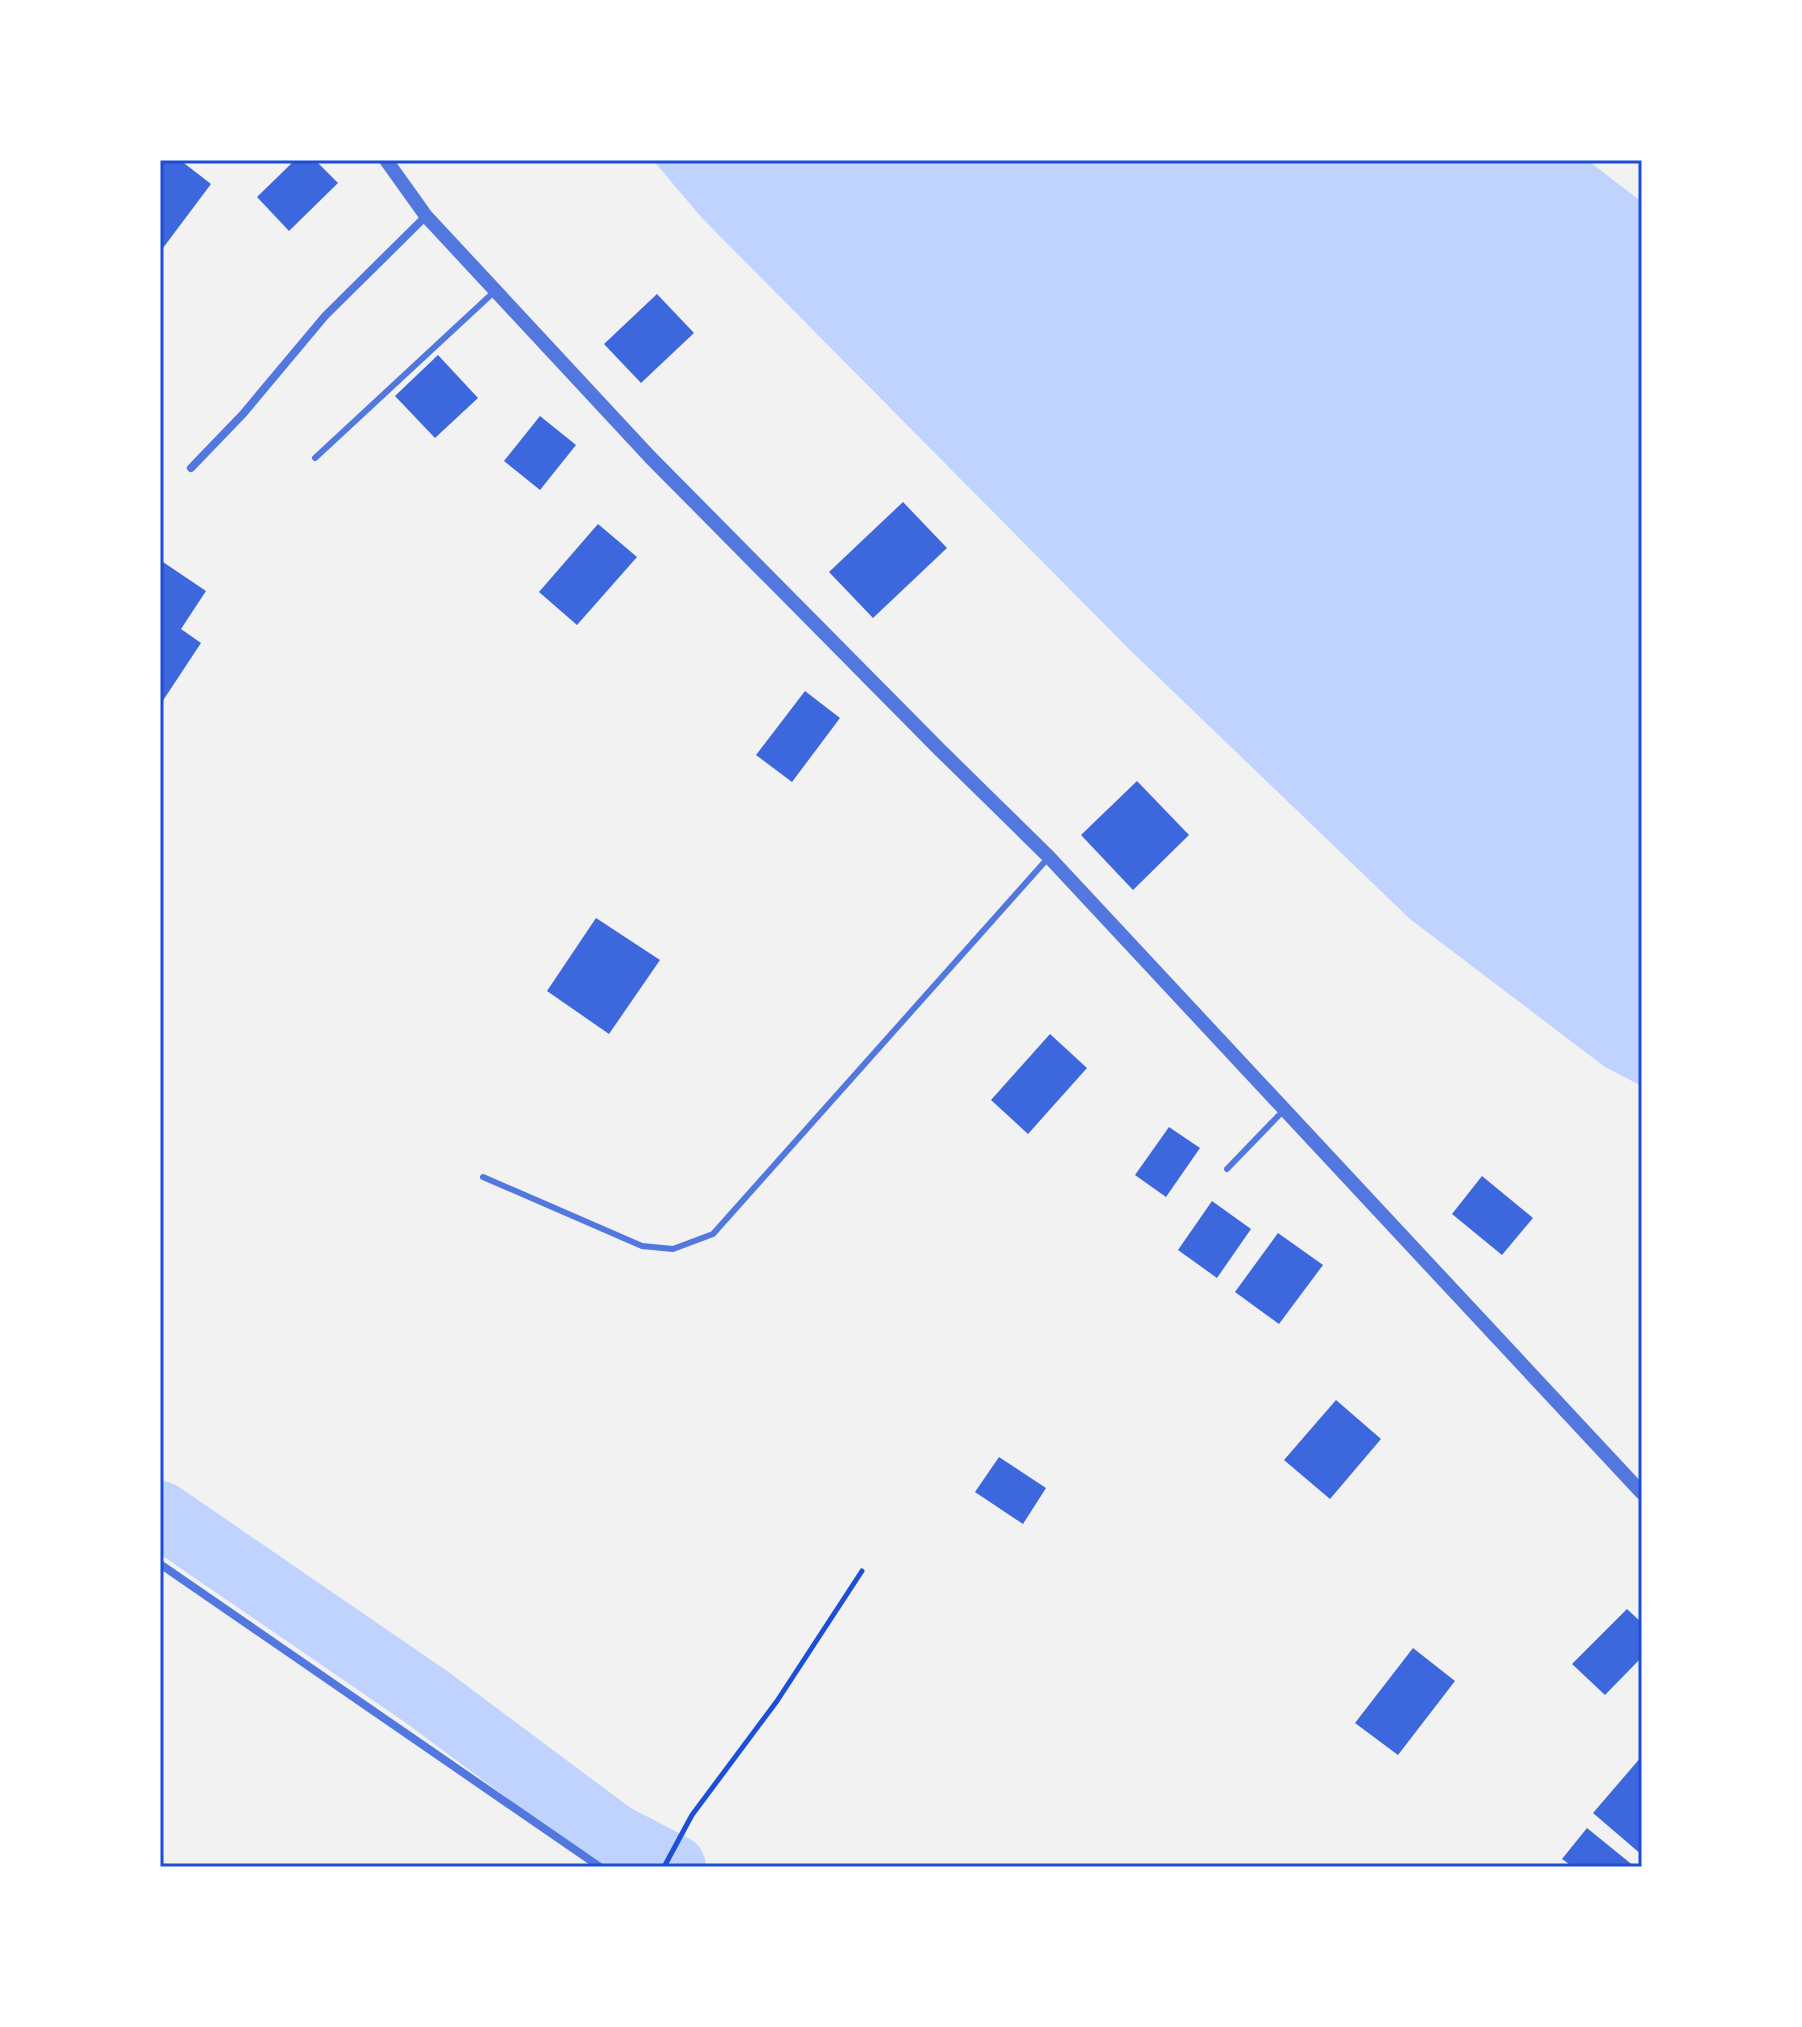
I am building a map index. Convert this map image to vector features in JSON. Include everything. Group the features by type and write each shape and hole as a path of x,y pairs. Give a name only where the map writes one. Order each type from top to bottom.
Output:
{"street":[{"path":"386,160 426,216 650,457 1049,857 1642,1493"},
{"path":"191,468 243,414 325,316 426,216"},
{"path":"160,1564 600,1867"}],"lane":[{"path":"315,458 495,291"},
{"path":"483,1177 642,1246 673,1249 713,1234 1049,857"},
{"path":"1227,1169 1285,1110"}],"path":[{"path":"664,1867 692,1815 777,1701 862,1571"}],"water":[{"path":"653,160 1587,160 1642,202 1642,1086 1605,1067 1410,919 1130,650 701,217"}],"building":[{"path":"161,160 180,160 211,184 160,252"},
{"path":"295,160 315,160 338,183 289,231 257,197"},
{"path":"657,294 694,333 641,383 604,344"},
{"path":"438,355 478,398 435,438 395,396"},
{"path":"540,416 576,445 540,490 504,461"},
{"path":"903,502 947,548 873,618 829,572"},
{"path":"598,524 637,557 577,625 539,592"},
{"path":"160,560 206,591 181,629 201,643 160,705"},
{"path":"805,691 840,718 792,782 756,755"},
{"path":"1137,781 1189,835 1133,890 1081,835"},
{"path":"596,918 660,960 609,1034 547,991"},
{"path":"1050,1034 1087,1068 1028,1134 991,1100"},
{"path":"1169,1127 1200,1148 1166,1197 1135,1175"},
{"path":"1482,1176 1533,1218 1502,1255 1452,1214"},
{"path":"1212,1201 1251,1229 1217,1278 1178,1250"},
{"path":"1278,1233 1323,1265 1279,1324 1235,1292"},
{"path":"1336,1400 1381,1439 1330,1499 1284,1460"},
{"path":"999,1457 1046,1488 1023,1524 975,1492"},
{"path":"1627,1609 1642,1623 1642,1657 1605,1695 1572,1664"},
{"path":"1413,1648 1455,1681 1398,1755 1355,1723"},
{"path":"1642,1756 1642,1855 1593,1813"},
{"path":"1587,1828 1635,1867 1573,1867 1562,1859"}],"waterway":[{"path":"160,1514 428,1698 613,1836 673,1867"}]}
